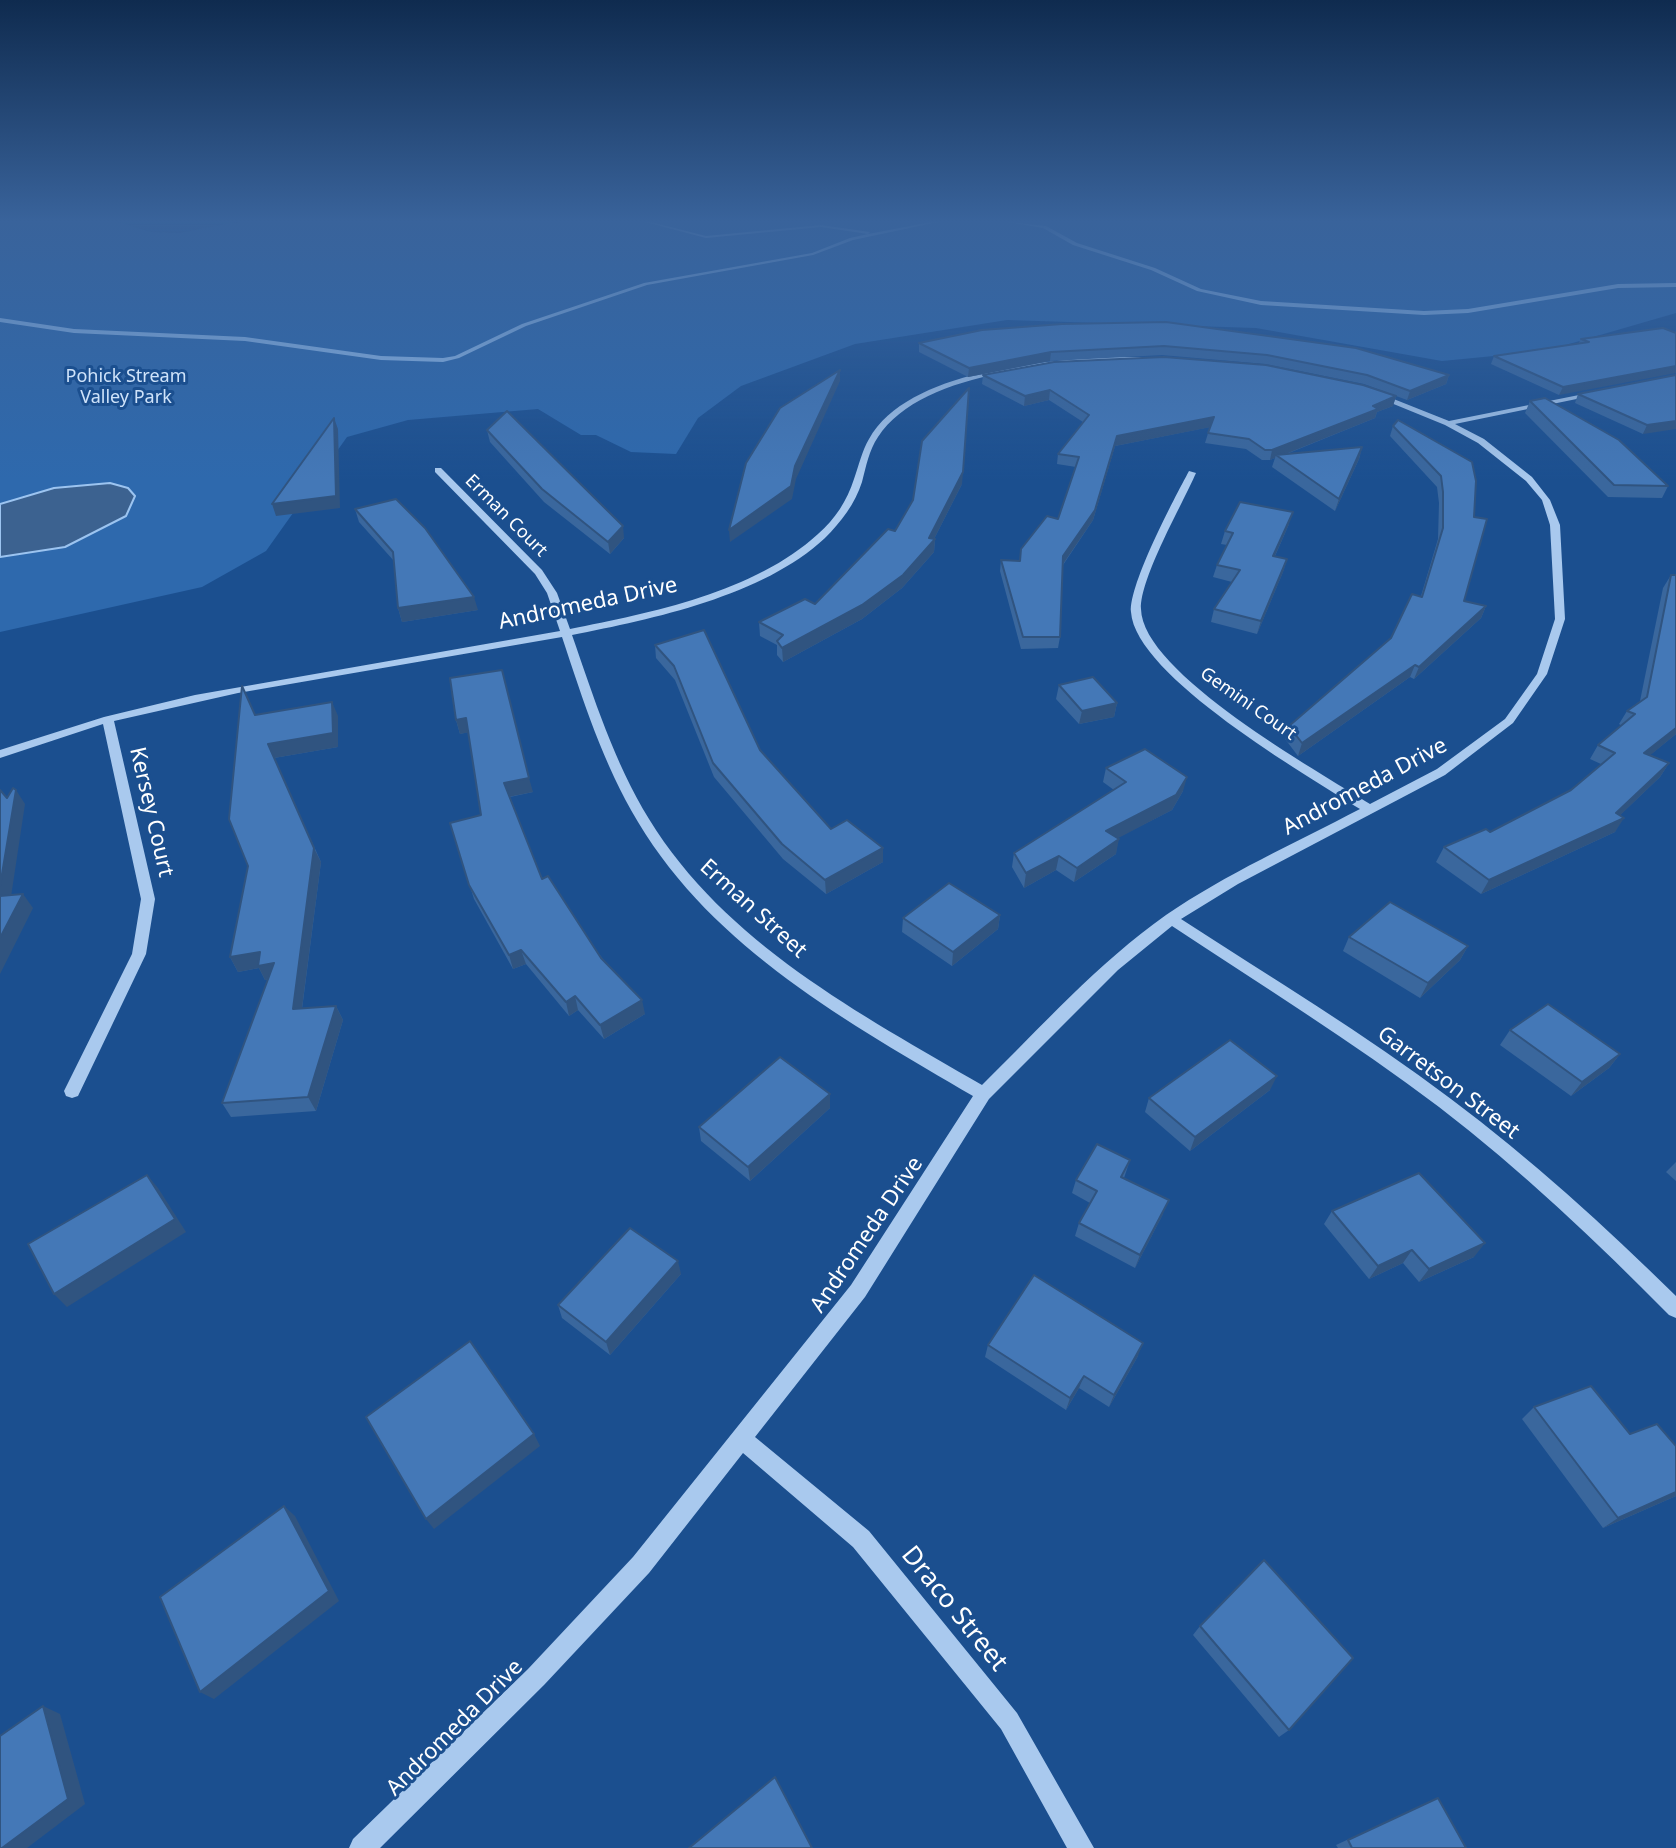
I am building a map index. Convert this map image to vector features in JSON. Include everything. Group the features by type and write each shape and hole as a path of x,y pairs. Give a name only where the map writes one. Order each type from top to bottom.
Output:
{"street":[{"name":"Andromeda Drive","path":"0,754 108,719 192,700 567,632 689,604 747,582 792,558 822,536 843,512 869,443 880,428 913,402 943,388 1036,364 1162,359"},
{"path":"1448,423 1600,392"},
{"name":"Andromeda Drive","path":"362,1848 536,1677 630,1576 858,1291 983,1094 1113,966 1171,919 1233,881 1441,772 1509,721 1542,674 1560,619 1555,525 1546,500 1507,459 1448,423 1370,393"},
{"name":"Erman Court","path":"438,470 539,572 552,593 567,632"},
{"name":"Gemini Court","path":"1192,473 1139,586 1135,605 1138,625 1158,656 1192,689 1368,809"},
{"name":"Erman Street","path":"567,632 620,777 645,823 679,871 726,920 791,975 846,1013 983,1094"},
{"name":"Kersey Court","path":"72,1091 139,954 148,899 108,719"},
{"name":"Garretson Street","path":"1171,919 1416,1082 1482,1132 1613,1246 1676,1309"},
{"name":"Draco Street","path":"742,1439 861,1539 1009,1721 1081,1848"}],"green space":[{"name":"Pohick Stream Valley Park","path":"0,308 1676,308 1676,313 1545,351 1442,361 1256,328 1007,320 855,344 741,386 698,418 676,454 631,452 596,435 581,435 538,409 408,420 347,437 266,551 202,587 0,632"}],"shaded area":[{"path":"110,483 128,488 135,496 126,516 65,547 0,557 0,504 54,488"}],"building":[{"path":"1166,322 1356,348 1449,375 1410,391 1367,375 1267,355 1164,346 1051,352 969,368 919,343 982,330 1062,324"},
{"path":"1663,328 1676,333 1676,366 1563,387 1494,356 1589,342 1581,339"},
{"path":"1164,357 1266,365 1363,385 1396,396 1373,406 1378,409 1272,450 1265,450 1249,439 1208,433 1214,417 1117,436 1095,510 1063,556 1060,637 1023,637 1001,560 1020,561 1021,549 1047,516 1058,519 1079,457 1058,454 1089,415 1050,390 1025,396 983,375 1054,362"},
{"path":"840,370 795,466 791,486 729,530 746,463 780,408"},
{"path":"1676,375 1676,421 1647,425 1578,394"},
{"path":"969,388 963,472 929,538 935,539 903,575 862,605 782,648 777,641 783,635 759,622 805,599 815,604 888,529 895,531 913,500 922,441"},
{"path":"1545,398 1619,440 1668,486 1614,485 1530,401"},
{"path":"507,411 623,526 608,542 542,489 487,430"},
{"path":"334,418 336,496 272,504"},
{"path":"1398,420 1472,462 1476,481 1474,517 1487,519 1464,601 1486,606 1419,667 1415,665 1302,743 1289,726 1391,638 1412,594 1422,597 1443,528 1441,476 1393,426"},
{"path":"1362,447 1339,499 1276,455"},
{"path":"396,499 425,528 474,597 398,608 393,552 355,509"},
{"path":"1240,502 1293,512 1273,556 1287,559 1261,621 1214,609 1240,570 1217,565 1233,533 1225,531"},
{"path":"1671,575 1676,575 1676,728 1644,753 1669,763 1616,813 1624,818 1489,880 1444,847 1486,829 1490,832 1571,790 1615,753 1598,745 1635,714 1627,711 1647,697"},
{"path":"704,630 760,750 831,829 847,820 883,848 825,880 782,844 713,763 674,666 655,645"},
{"path":"502,670 529,778 504,783 542,879 548,876 601,958 642,1000 600,1025 575,996 566,1002 521,950 509,955 469,885 450,823 481,815 466,718 456,720 450,678"},
{"path":"1093,677 1117,703 1082,711 1059,685"},
{"path":"242,686 255,715 332,702 333,733 268,744 314,848 293,1009 336,1006 308,1097 222,1103 274,963 258,966 260,952 230,957 248,866 229,819"},
{"path":"1145,749 1187,777 1176,795 1106,831 1119,839 1077,868 1059,856 1026,873 1014,853 1126,782 1106,768"},
{"path":"13,788 16,790 0,886 0,790 7,798"},
{"path":"949,883 1000,915 953,952 903,918"},
{"path":"23,894 0,938 0,896"},
{"path":"1390,902 1468,946 1428,983 1349,937"},
{"path":"1548,1004 1620,1054 1582,1082 1510,1030"},
{"path":"1230,1040 1277,1076 1195,1137 1149,1098"},
{"path":"780,1057 830,1094 748,1167 699,1127"},
{"path":"1097,1144 1130,1160 1121,1177 1169,1200 1140,1255 1079,1223 1097,1191 1076,1180"},
{"path":"1419,1173 1485,1243 1429,1269 1412,1250 1378,1266 1332,1211"},
{"path":"147,1175 175,1219 54,1294 28,1244"},
{"path":"630,1228 678,1261 606,1342 558,1305"},
{"path":"1034,1275 1143,1343 1114,1395 1084,1376 1070,1398 988,1345"},
{"path":"470,1341 534,1434 426,1519 366,1417"},
{"path":"1591,1386 1630,1434 1657,1424 1676,1446 1676,1492 1618,1518 1534,1407"},
{"path":"284,1506 329,1591 200,1692 160,1597"},
{"path":"1264,1560 1353,1658 1289,1730 1200,1626"},
{"path":"43,1706 68,1799 0,1848 0,1736"},
{"path":"775,1777 812,1848 689,1848"},
{"path":"1438,1798 1466,1848 1352,1848 1348,1840"}],"waterway":[{"path":"0,320 74,331 245,339 381,358 443,360 457,357 524,325 574,308"},
{"path":"1346,308 1424,313 1485,308"}]}
